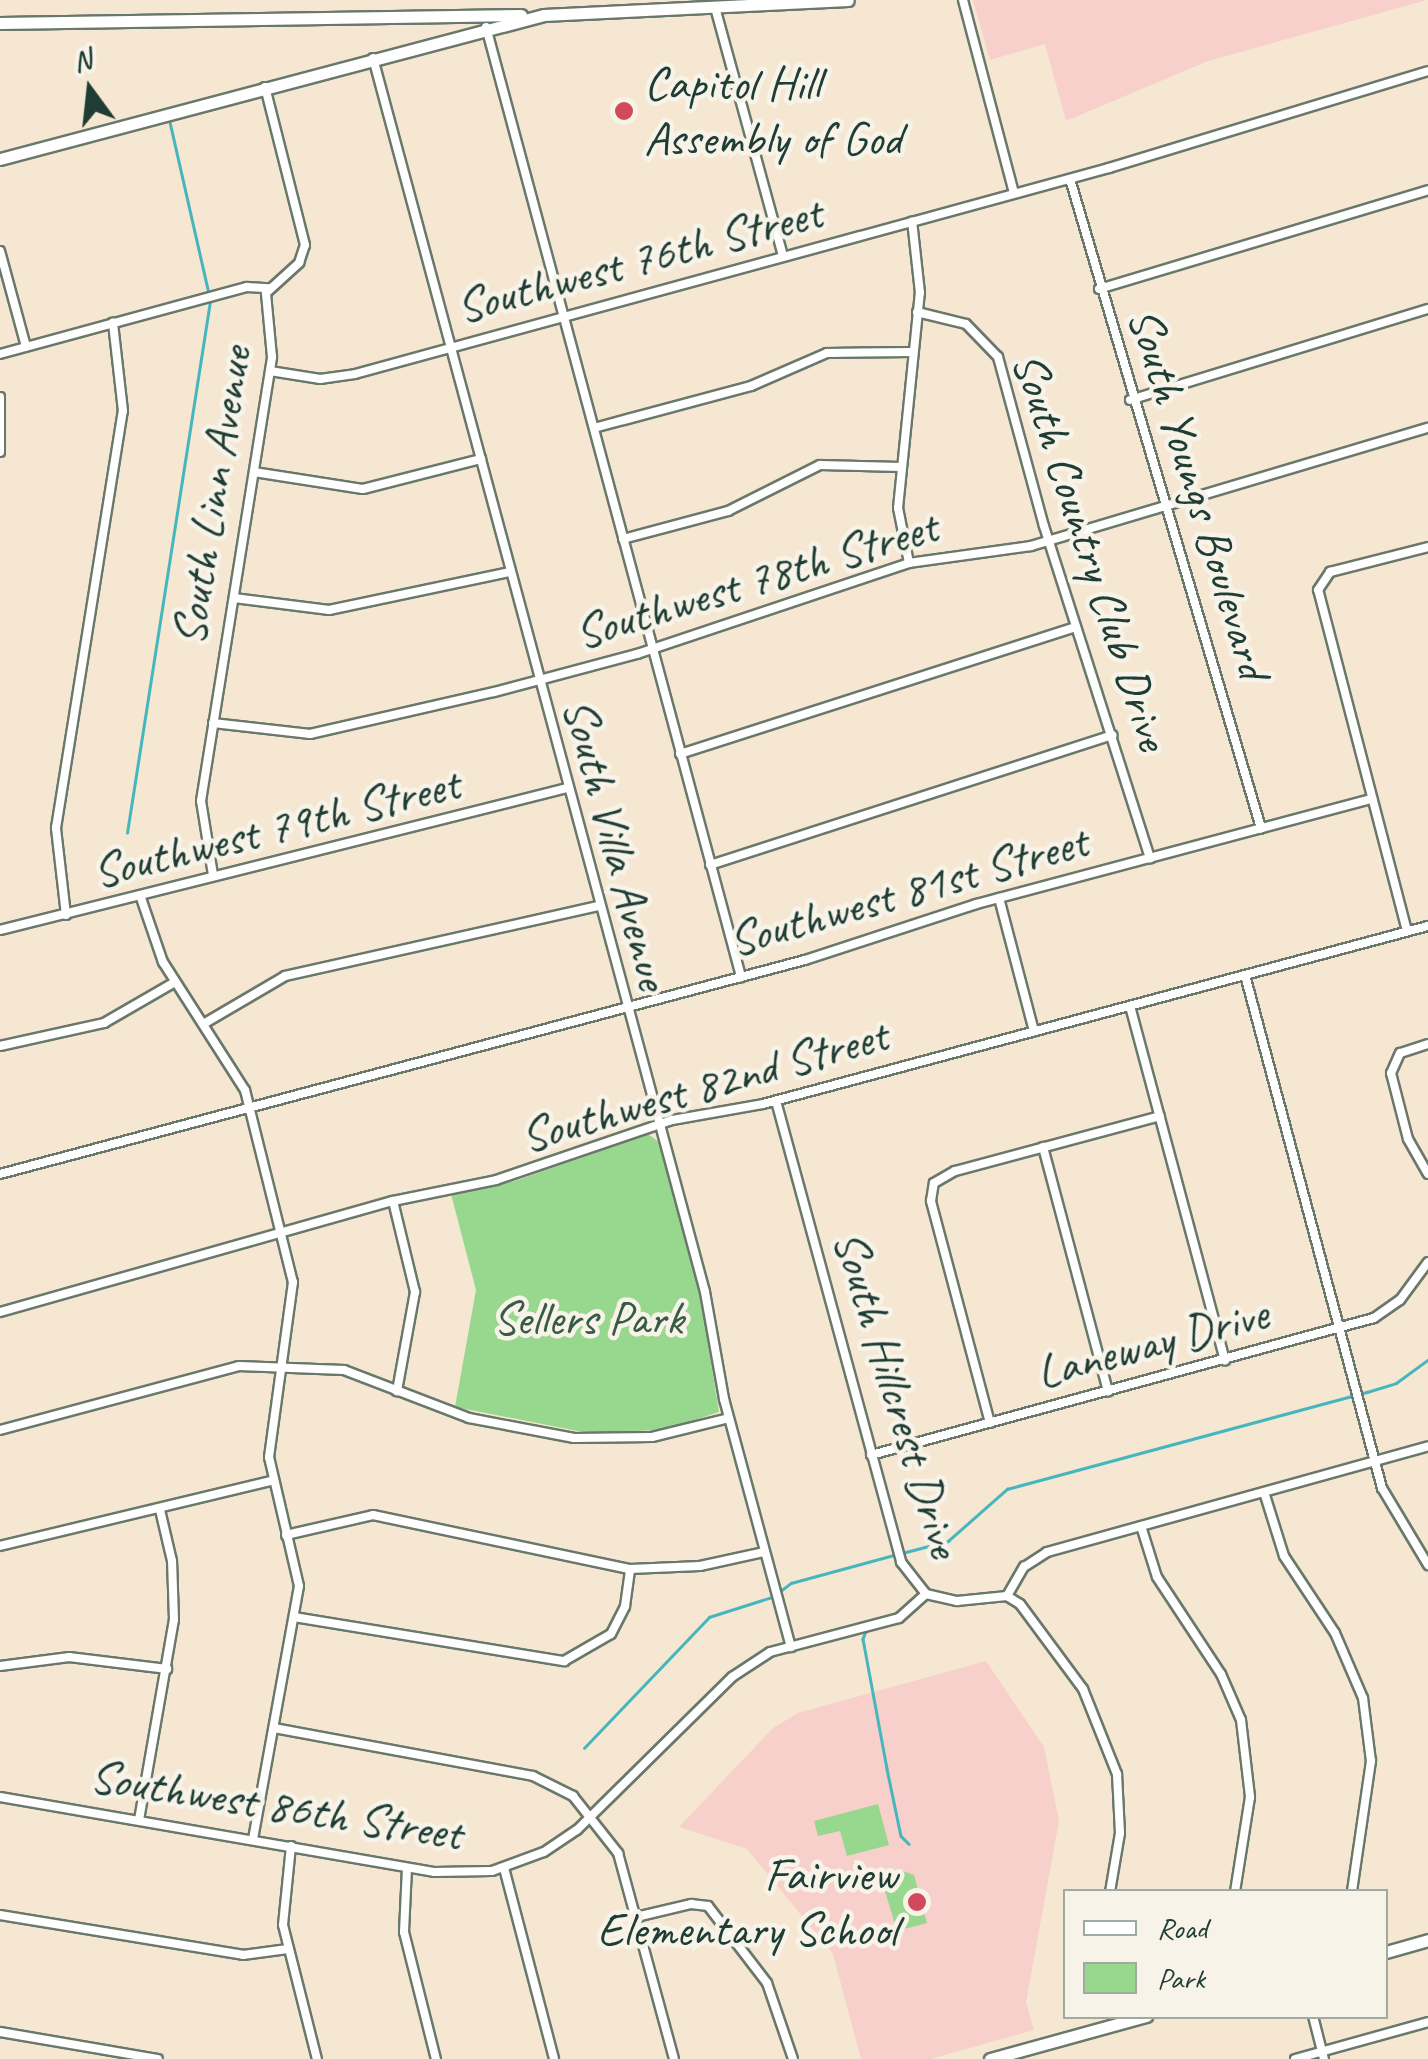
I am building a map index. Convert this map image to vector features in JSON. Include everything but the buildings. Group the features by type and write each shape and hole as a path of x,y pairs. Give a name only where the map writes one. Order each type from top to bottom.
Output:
{"main road":[{"path":"0,22 716,11 848,0"},
{"path":"0,159 486,27 544,15"},
{"path":"1388,1951 1428,1940"},
{"path":"990,2059 1099,2023 1126,2019"}],"street":[{"path":"963,0 1014,194"},
{"path":"716,11 783,256"},
{"path":"486,27 741,977"},
{"name":"South Villa Avenue","path":"373,58 536,681 708,1308 729,1418 790,1647"},
{"name":"Southwest 76th Street","path":"270,372 335,378 451,348 1014,194 1428,71"},
{"name":"South Linn Avenue","path":"213,875 201,810 270,372 269,288 295,268 305,245 265,87"},
{"name":"South Youngs Boulevard","path":"1070,178 1130,400 1212,644 1261,828"},
{"path":"1099,290 1428,190"},
{"path":"909,564 898,518 917,312 912,221"},
{"path":"0,250 26,347"},
{"path":"0,354 218,295 269,288"},
{"path":"1130,400 1428,309"},
{"name":"South Country Club Drive","path":"917,312 966,324 998,357 1048,541 1150,858"},
{"path":"66,915 56,828 123,411 113,323"},
{"path":"594,428 751,386 827,352 913,352"},
{"path":"0,398 0,452"},
{"name":"Southwest 78th Street","path":"213,723 310,734 536,681 653,649 909,564 1048,541 1428,428"},
{"path":"254,472 363,489 481,460"},
{"path":"623,540 728,511 820,465 901,466"},
{"path":"1408,931 1320,583 1334,571 1428,546"},
{"path":"234,598 330,610 509,572"},
{"path":"680,754 1076,626"},
{"path":"710,864 1113,736"},
{"name":"Southwest 79th Street","path":"0,930 566,788"},
{"name":"Southwest 81st Street","path":"0,1174 741,977 999,898 1372,798"},
{"path":"140,895 154,943 175,982 205,1024 249,1105 282,1231 293,1295 270,1481 299,1579 253,1839"},
{"path":"999,898 1034,1031"},
{"path":"205,1024 284,976 599,906"},
{"name":"Southwest 82nd Street","path":"0,1312 282,1231 496,1180 657,1124 776,1100 1428,926"},
{"path":"1245,975 1375,1462 1392,1510 1428,1564"},
{"path":"0,1046 104,1023 175,982"},
{"path":"1130,1006 1224,1360"},
{"path":"1428,1044 1400,1053 1392,1073 1408,1139 1428,1174"},
{"name":"South Hillcrest Drive","path":"776,1100 903,1568 926,1594 958,1601 1007,1596 1050,1641 1106,1735 1121,1825 1110,1889"},
{"path":"990,1423 931,1188 947,1174 1160,1116"},
{"path":"1043,1148 1108,1391"},
{"path":"393,1202 415,1292 397,1390"},
{"name":"Laneway Drive","path":"871,1454 1340,1328 1387,1311 1428,1262"},
{"path":"0,1430 95,1409 217,1369 282,1367 344,1370 470,1418 574,1438 662,1436 729,1418"},
{"path":"1007,1596 1038,1556 1428,1446"},
{"path":"0,1546 270,1481"},
{"path":"1264,1492 1284,1556 1335,1633 1363,1698 1372,1761 1352,1889"},
{"path":"140,1820 167,1669 174,1583 160,1510"},
{"path":"286,1535 345,1517 382,1516 630,1569 700,1566 764,1552"},
{"path":"1141,1526 1156,1577 1215,1662 1241,1720 1250,1797 1235,1889"},
{"path":"294,1616 564,1661 611,1634 625,1606 630,1569"},
{"name":"Southwest 86th Street","path":"0,1797 407,1868 465,1874 504,1868 556,1846 592,1816 732,1678 770,1652 899,1618 926,1594"},
{"path":"0,1666 82,1658 167,1669"},
{"path":"274,1728 542,1778 592,1816 618,1854 674,2059"},
{"path":"291,1846 282,1905 288,1949 317,2059"},
{"path":"407,1868 404,1932 436,2059"},
{"path":"504,1868 554,2059"},
{"path":"636,1917 690,1904 708,1906 767,1982 792,2059"},
{"path":"0,1915 243,1956 288,1949"},
{"path":"1314,2019 1324,2055"},
{"path":"1296,2059 1324,2055 1428,2022"},
{"path":"0,2032 158,2059"}],"shaded area":[{"path":"973,0 1427,0 1208,61 1066,121 1045,44 990,60"},
{"name":"Fairview Elementary School","path":"986,1661 1044,1747 1059,1821 1026,2002 1034,2030 930,2059 861,2059 833,1954 747,1849 679,1827 773,1728 798,1713"}],"green space":[{"name":"Sellers Park","path":"648,1134 659,1142 701,1299 719,1412 667,1429 593,1434 455,1407 476,1290 451,1194 515,1181"},
{"path":"878,1804 889,1845 847,1856 840,1831 818,1836 814,1821"},
{"path":"903,1871 914,1875 927,1923 897,1931 881,1878"}],"waterway":[{"path":"170,122 209,293"},
{"path":"127,833 210,301"},
{"path":"902,1553 948,1541 1007,1489 1367,1392 1396,1383 1428,1360"},
{"path":"779,1592 791,1583 894,1555"},
{"path":"584,1748 709,1617 772,1597"},
{"path":"867,1629 863,1639 887,1769 901,1836 909,1844"}],"place":[{"name":"Capitol Hill Assembly of God","path":"624,111"},
{"name":"Fairview Elementary School","path":"917,1902"}]}
